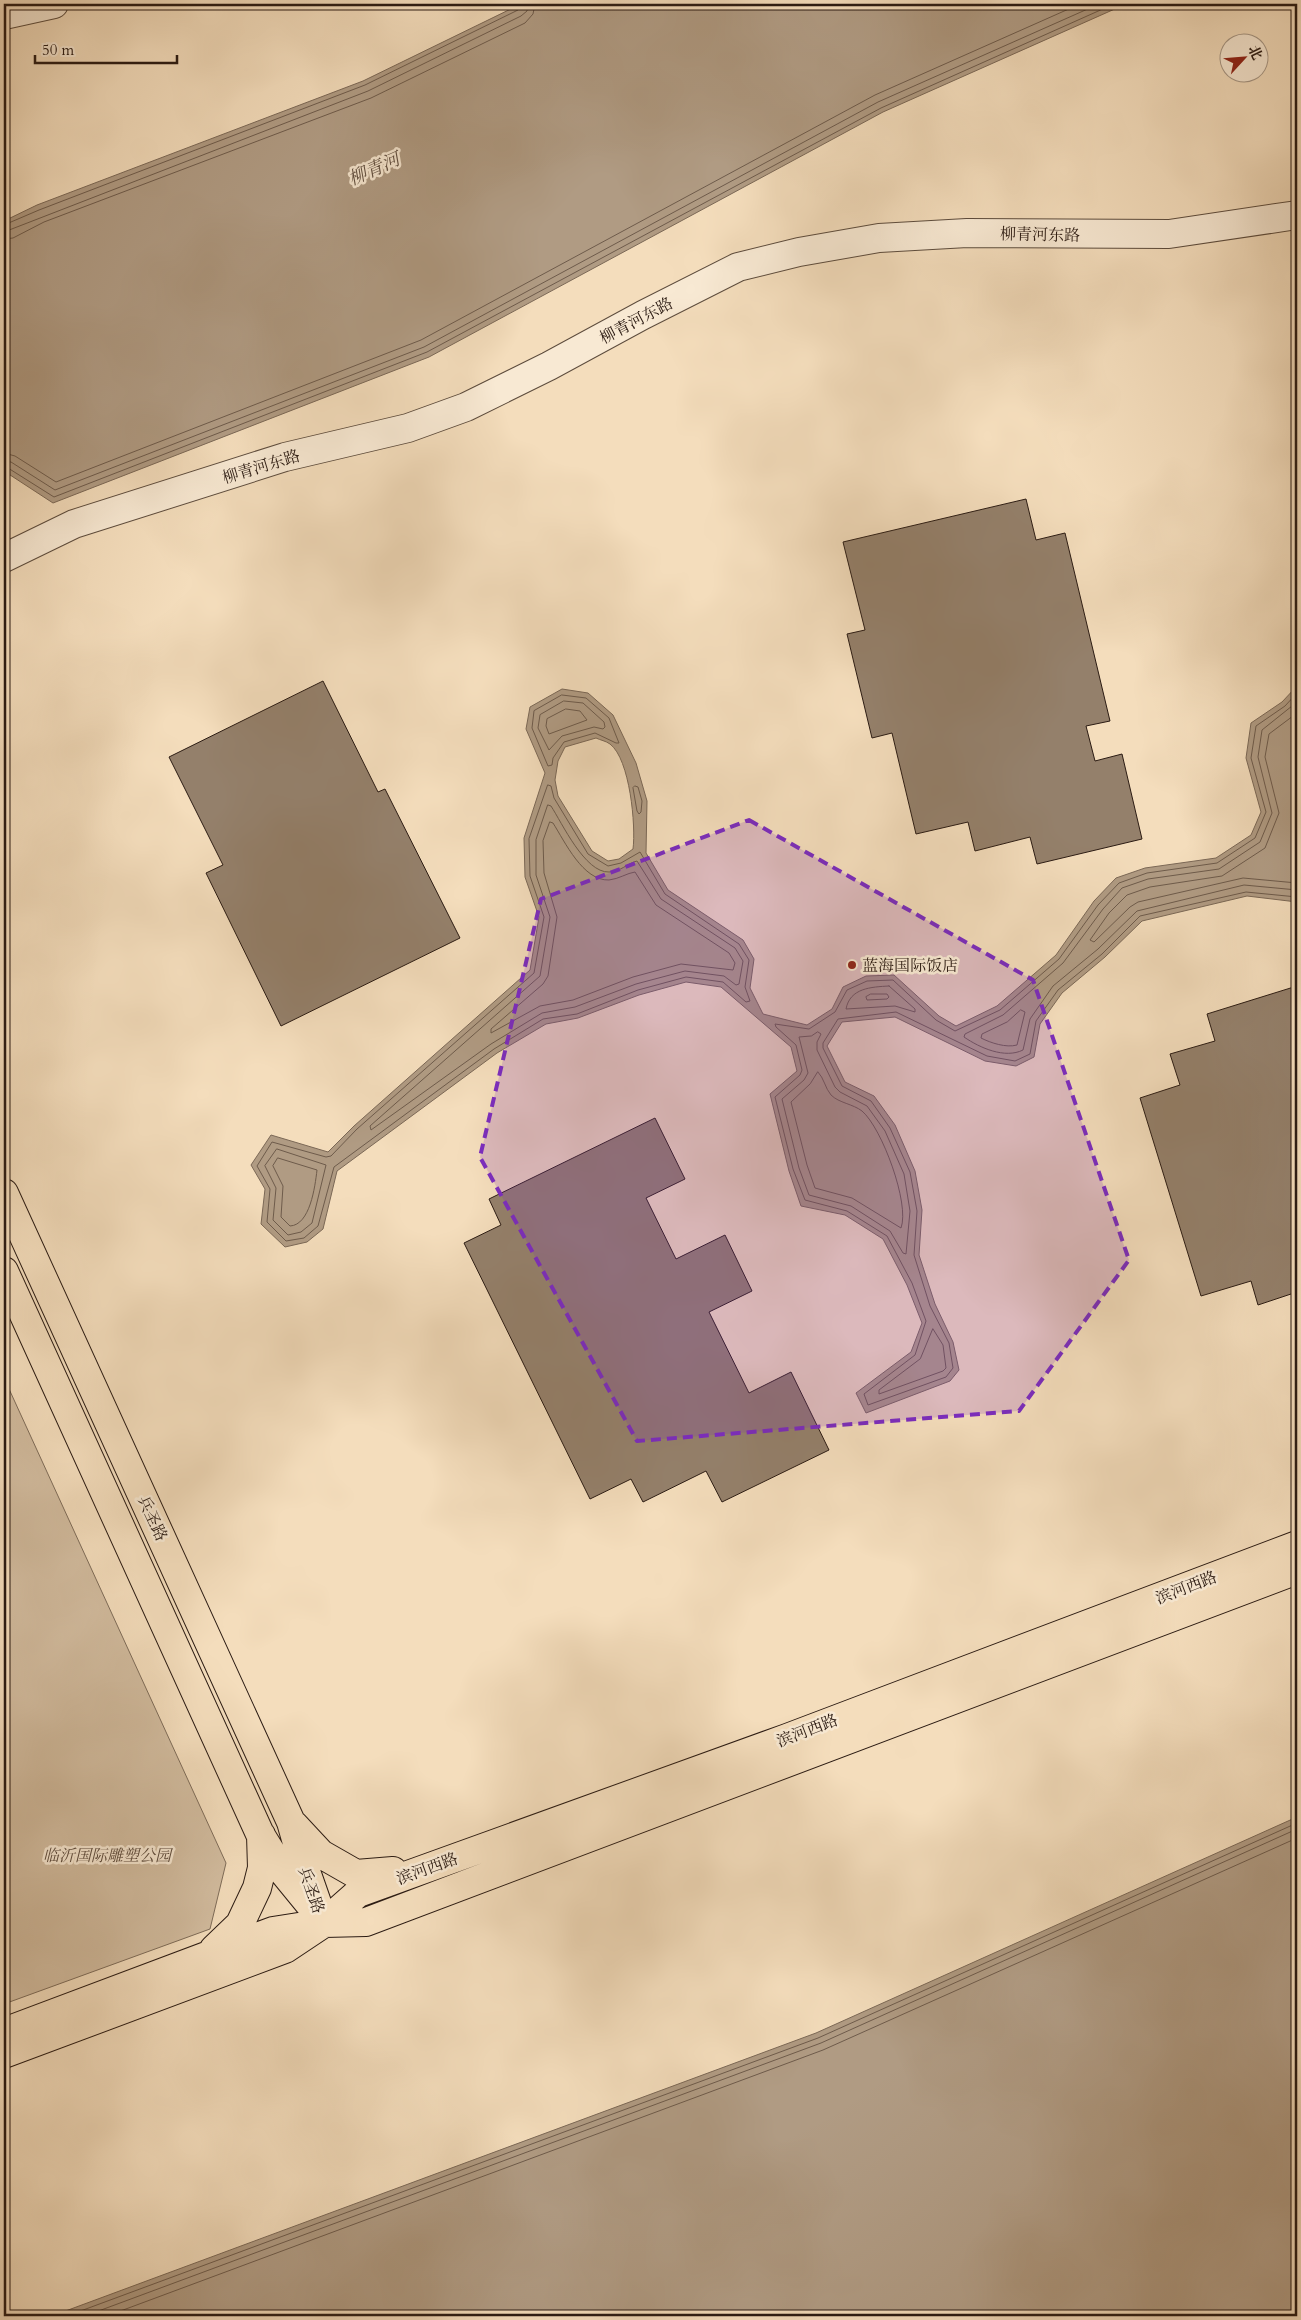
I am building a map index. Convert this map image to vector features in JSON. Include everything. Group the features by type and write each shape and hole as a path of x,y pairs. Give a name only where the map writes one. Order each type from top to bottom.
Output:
{"main road":[{"name":"兵圣路","path":"4,1193 292,1822 301,1857 324,1923"},
{"name":"兵圣路","path":"4,1271 260,1834 284,1873 324,1923"},
{"name":"滨河西路","path":"4,2054 285,1949 324,1923 358,1893 787,1738 1297,1545"},
{"name":"滨河西路","path":"4,2032 273,1931 324,1923 366,1922 1297,1570"},
{"path":"292,1822 321,1854 356,1874 423,1870"},
{"path":"204,1957 240,1924 257,1888 262,1868 260,1834"}],"street":[{"path":"4,15 54,4"},
{"name":"柳青河东路","path":"4,558 83,521 285,457 408,428 466,407 738,268 799,252 879,238 967,233 1169,234 1297,214"}],"highlighted area":[{"path":"749,820 1033,980 1129,1260 1019,1411 637,1441 480,1157 541,899"}],"green space":[{"name":"临沂国际雕塑公园","path":"4,1378 226,1863 210,1929 4,2004"}],"water":[{"name":"柳青河","path":"521,4 1126,4 883,112 429,357 53,503 4,471 4,221 37,205 363,81"},
{"path":"1297,686 1297,902 1247,896 1142,921 1105,957 1062,993 1040,1024 1034,1057 1016,1066 985,1061 895,1017 842,1022 827,1046 845,1082 874,1096 895,1125 915,1171 922,1210 919,1255 935,1304 953,1342 959,1370 950,1381 866,1413 856,1393 911,1352 922,1323 907,1285 883,1239 845,1215 801,1206 789,1171 770,1094 797,1071 791,1047 721,987 686,982 639,995 578,1018 546,1024 497,1053 337,1171 323,1229 307,1242 285,1247 261,1224 265,1189 251,1165 271,1135 328,1152 354,1126 530,970 539,917 525,877 524,838 545,773 526,729 530,707 562,689 588,693 613,715 636,763 647,801 646,853 668,890 743,940 754,959 750,988 763,1014 807,1025 832,1009 843,987 866,976 894,975 939,1016 956,1026 997,1006 1056,955 1094,901 1116,878 1145,868 1216,858 1251,835 1261,812 1246,758 1251,723 1282,702","holes":["596,738 607,742 617,752 627,778 632,810 633,849 619,859 608,861 592,851 558,796 555,780 558,761 565,747"]},
{"path":"1297,1817 1297,2316 52,2316 816,2033"}],"building":[{"path":"1026,499 1036,540 1065,533 1110,721 1086,726 1095,761 1122,754 1142,839 1037,864 1030,837 975,851 968,822 916,834 892,733 872,738 847,634 865,630 843,542"},
{"path":"323,681 378,792 385,789 460,938 281,1026 206,873 223,865 169,757"},
{"path":"1297,986 1297,1292 1258,1305 1251,1281 1201,1296 1140,1098 1180,1085 1170,1054 1215,1041 1207,1014"},
{"path":"655,1118 685,1179 646,1198 676,1259 725,1235 752,1291 709,1312 749,1393 791,1372 829,1450 722,1502 706,1471 643,1502 631,1479 590,1499 464,1243 501,1225 489,1199"}],"place":[{"name":"蓝海国际饭店","path":"852,965"}]}
